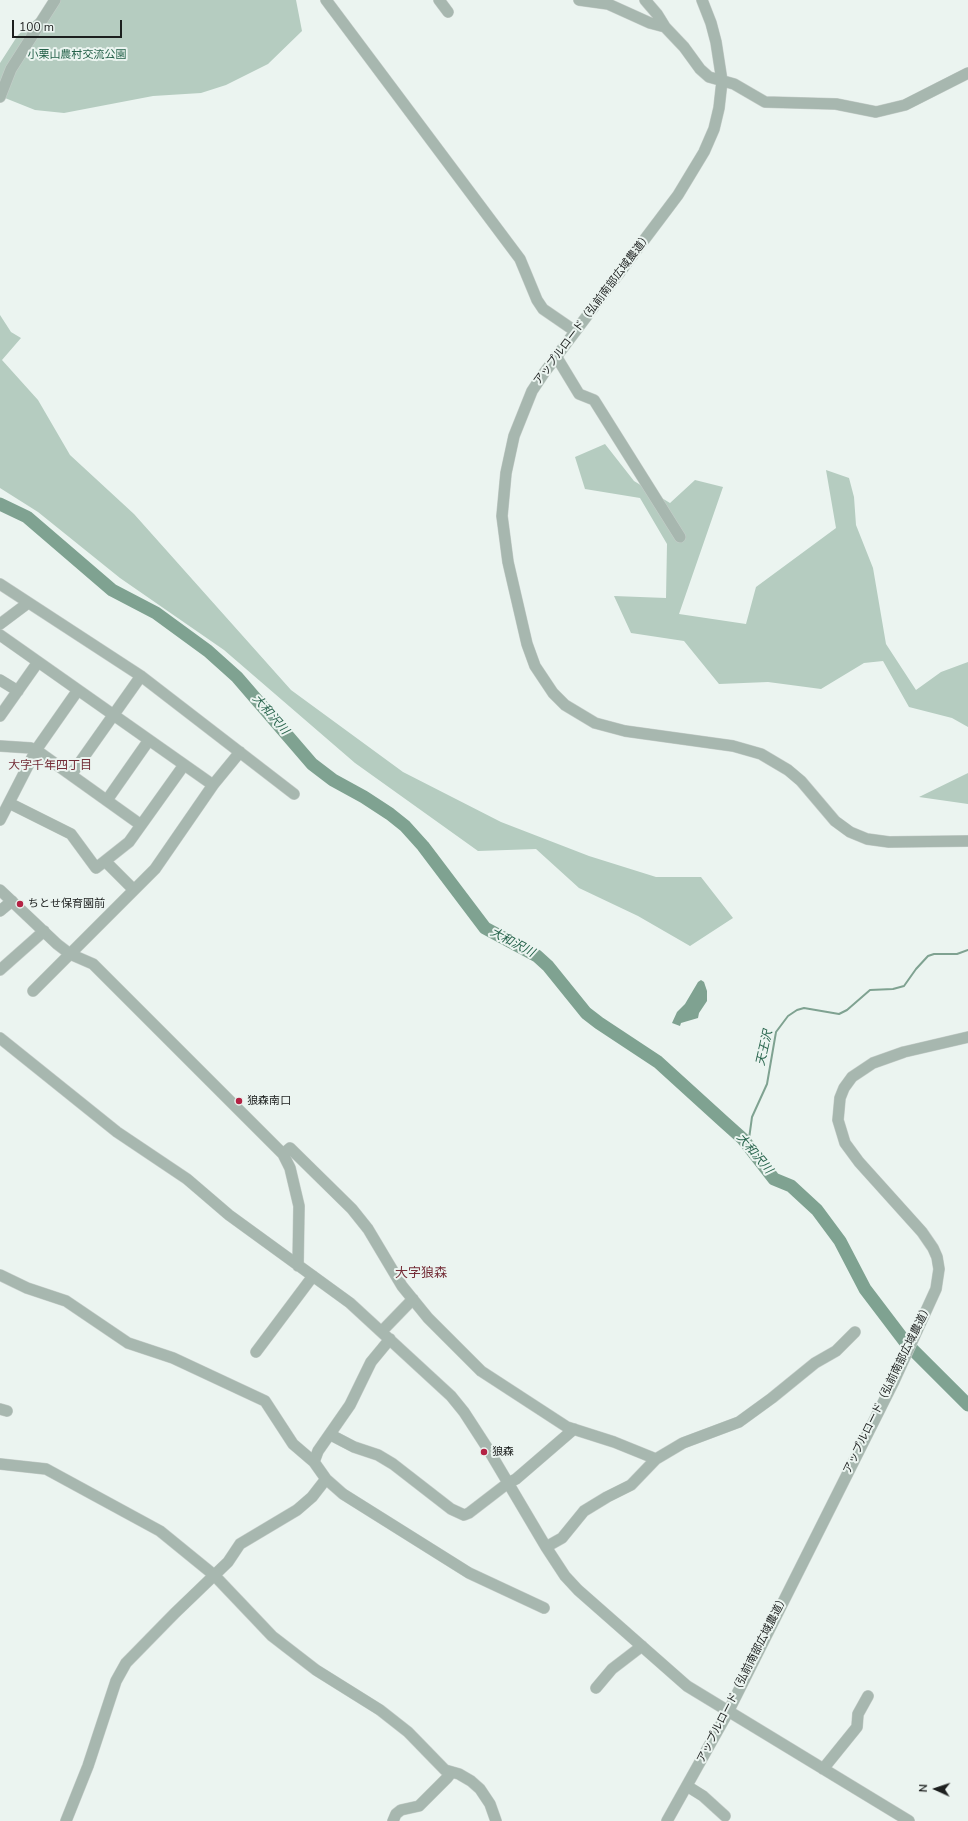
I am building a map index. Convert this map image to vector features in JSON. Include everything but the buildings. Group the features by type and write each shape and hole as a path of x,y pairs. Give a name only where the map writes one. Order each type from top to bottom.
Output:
{"street":[{"path":"0,98 11,69 55,0"},
{"path":"326,0 520,258 537,300 543,309 575,331"},
{"path":"439,0 448,12"},
{"path":"579,0 608,4 650,23 665,27"},
{"path":"644,0 657,14 665,27 684,46 709,77 734,84 765,102 836,104 876,112 905,105 968,73"},
{"name":"アップルロード（弘前南部広域農道）","path":"702,0 711,23 716,42 720,60 722,81 719,108 714,129 694,171 678,196 556,356 532,391 514,436 506,473 502,516 508,562 527,644 535,666 553,694 565,705 582,716 610,727 639,733 733,746 761,754 788,770 802,782 835,821 850,832 867,839 889,842 968,841"},
{"path":"556,356 579,394 594,400 680,537"},
{"path":"0,584 141,676 294,794"},
{"path":"0,624 28,603"},
{"path":"0,635 213,786"},
{"path":"0,716 38,662"},
{"path":"71,775 141,676"},
{"path":"0,680 18,691"},
{"path":"0,820 36,750 78,690"},
{"path":"107,800 148,740"},
{"path":"0,746 31,748 36,750 141,825"},
{"path":"33,991 155,869 213,786 240,752"},
{"path":"9,803 71,834 96,868 129,842 184,765"},
{"path":"105,861 134,890"},
{"path":"0,890 57,944 70,954 93,964 283,1154 290,1168 299,1206 298,1266"},
{"path":"0,911 12,901"},
{"path":"0,970 44,931"},
{"name":"アップルロード（弘前南部広域農道）","path":"667,1821 728,1712 895,1376 936,1289 939,1269 933,1248 922,1232 851,1153 841,1132 838,1120 838,1109 844,1088 852,1077 873,1063 904,1052 968,1037"},
{"path":"0,1038 117,1132 187,1179 229,1215 350,1303 451,1396 464,1412 565,1576 575,1587 687,1686 909,1821"},
{"path":"283,1154 290,1148 352,1210 368,1230 392,1272 428,1318 481,1371 567,1427 614,1442 656,1459"},
{"path":"0,1275 27,1288 66,1302 128,1344 174,1358 265,1401 293,1444 314,1462 326,1479 343,1494 469,1573 544,1608"},
{"path":"256,1352 313,1276"},
{"path":"382,1331 413,1299"},
{"path":"546,1547 562,1538 584,1511 631,1485 656,1459 683,1443 739,1422 815,1364 836,1351 855,1332"},
{"path":"314,1462 318,1451 331,1435 350,1405 371,1362 390,1339"},
{"path":"331,1435 354,1447 378,1455 393,1464 451,1509 458,1513 469,1513 508,1483 516,1479 574,1429"},
{"path":"0,1464 46,1469 155,1528 214,1575 272,1636 316,1670 380,1710 408,1732 439,1765 471,1781 480,1789 490,1804 496,1821"},
{"path":"66,1821 88,1766 116,1681 126,1663 228,1562 240,1544 297,1510 312,1497 326,1479"},
{"path":"596,1688 612,1669 642,1646"},
{"path":"823,1769 857,1727 858,1714 868,1696"},
{"path":"394,1821 396,1814 401,1810 419,1806 451,1772"},
{"path":"687,1786 703,1796 725,1816"}],"green space":[{"name":"小栗山農村交流公園","path":"49,0 296,0 302,31 268,64 226,85 201,93 153,96 64,113 35,110 0,96 0,63 18,35 40,15"},
{"path":"0,315 11,332 21,338 2,360 38,400 70,455 134,514 291,690 403,772 501,822 589,856 656,877 701,877 733,918 690,946 638,916 579,888 536,849 478,851 355,763 224,650 120,578 38,512 0,488"},
{"path":"605,444 634,481 670,503 695,480 723,487 679,614 746,624 756,587 836,528 826,470 849,478 854,497 856,525 873,568 886,644 916,690 941,672 968,662 968,727 952,718 909,707 883,661 864,663 821,689 768,682 719,684 684,641 631,633 614,596 666,598 667,544 640,498 585,489 575,457"},
{"path":"968,773 968,804 919,797"}],"shaded area":[{"path":"701,980 704,982 707,991 707,1001 699,1013 698,1018 681,1023 680,1026 672,1023 677,1012 685,1004 698,982"}],"waterway":[{"name":"大和沢川","path":"0,504 27,517 112,590 156,613 208,651 237,677 312,764 333,780 364,797 405,826 423,846 485,928 537,956 548,966 586,1013 658,1062 743,1139 774,1179 791,1186 817,1210 840,1241 865,1289 906,1343 968,1405"},
{"name":"天王沢","path":"748,1146 752,1117 767,1084 776,1032 788,1016 797,1010 804,1008 839,1014 847,1010 870,990 893,989 904,986 916,969 928,956 934,954 957,954 968,950"}],"place":[{"name":"ちとせ保育園前","path":"20,904"},
{"name":"狼森南口","path":"239,1101"},
{"name":"狼森","path":"484,1452"}],"district":[{"name":"大字千年四丁目","path":"50,766"},
{"name":"大字狼森","path":"421,1274"}]}
